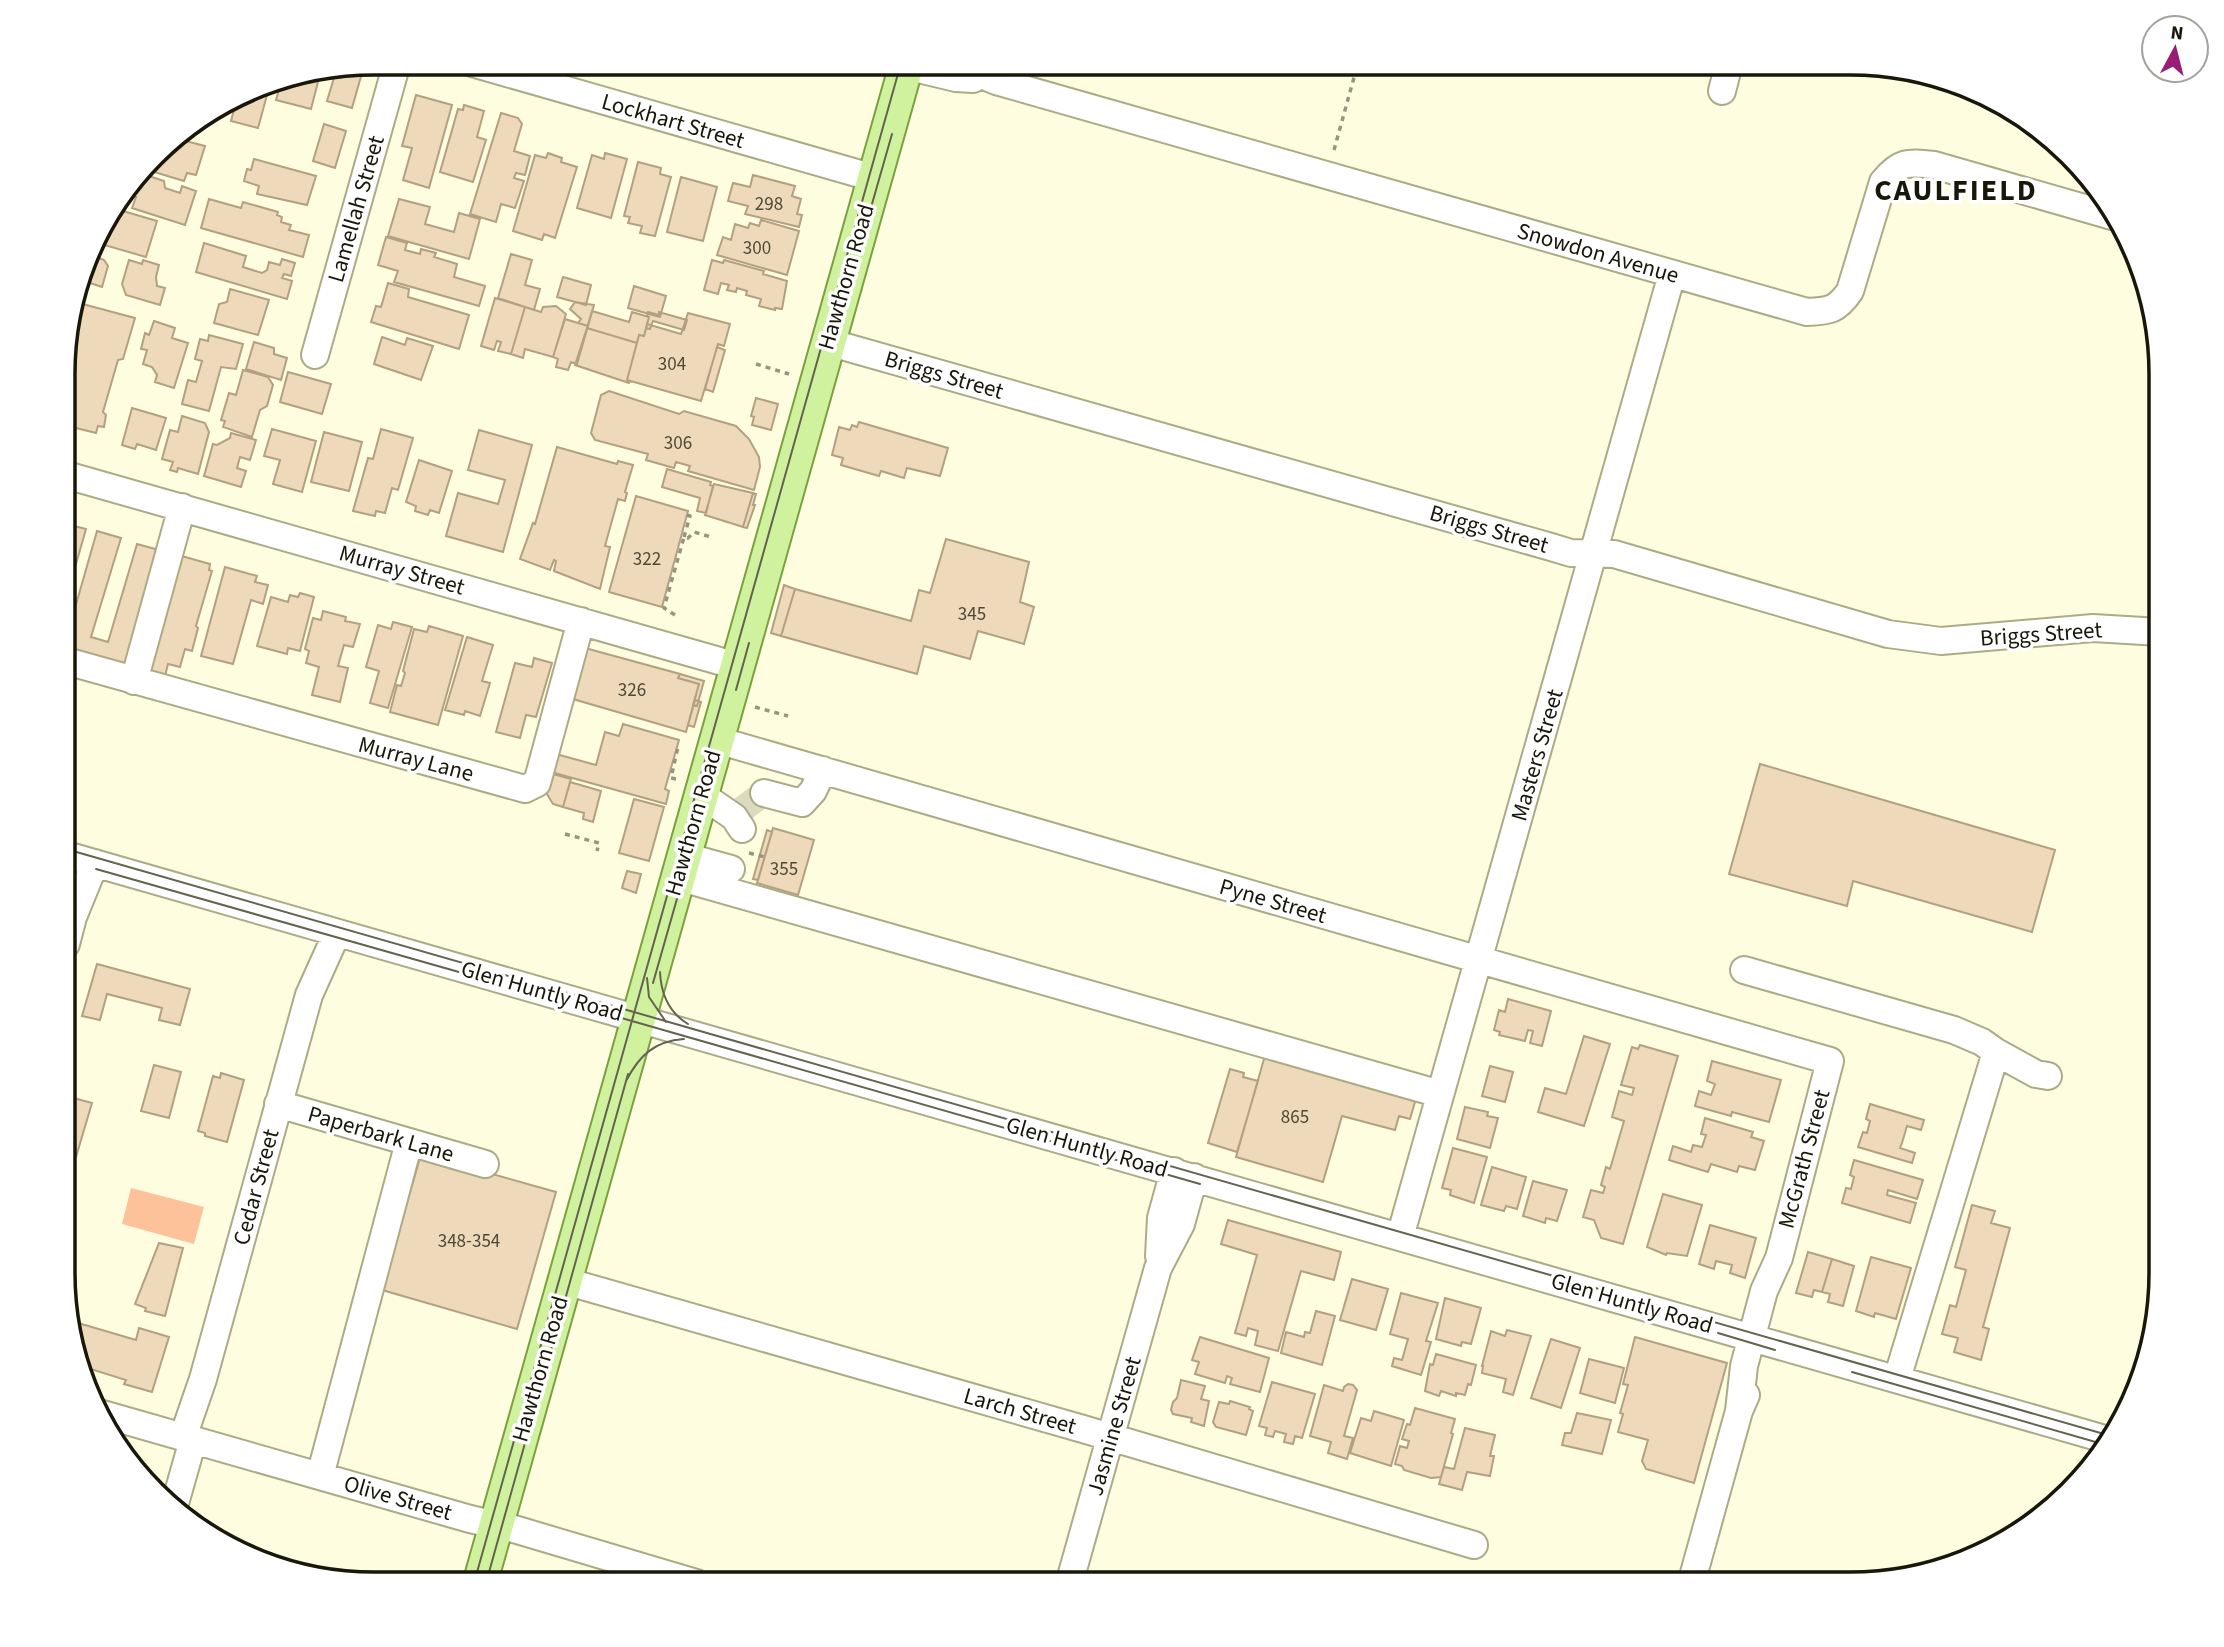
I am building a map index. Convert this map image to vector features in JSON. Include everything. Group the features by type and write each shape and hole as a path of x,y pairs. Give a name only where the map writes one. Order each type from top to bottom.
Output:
{"main road":[{"name":"Hawthorn Road","path":"484,1572 681,866 689,787 717,740 903,75"}],"street":[{"name":"Lamellah Street","path":"315,355 394,75"},
{"name":"Lockhart Street","path":"514,75 874,178"},
{"name":"Snowdon Avenue","path":"944,75 996,81"},
{"name":"Snowdon Avenue","path":"982,75 1807,312 1825,311 1840,305 1850,291 1883,182 1894,168 1910,163 1934,165 2101,213"},
{"path":"1722,91 1726,75"},
{"name":"Masters Street","path":"1400,1237 1672,274"},
{"name":"Briggs Street","path":"828,342 1550,547 1571,552 1614,554 1888,634 1941,641 2093,628 2149,631"},
{"name":"Murray Street","path":"75,477 737,666"},
{"path":"134,681 182,507"},
{"name":"Murray Lane","path":"75,665 525,789 537,783 581,621"},
{"name":"Pyne Street","path":"717,740 1830,1060"},
{"path":"764,793 802,803 813,791 823,770"},
{"path":"681,866 739,835 689,787"},
{"path":"75,903 81,859"},
{"name":"Glen Huntly Road","path":"81,859 2099,1437"},
{"path":"681,866 1440,1094"},
{"name":"Cedar Street","path":"177,1497 192,1439 203,1379 328,930"},
{"path":"1744,970 1954,1030 1982,1042 2028,1070 2048,1076"},
{"path":"1897,1379 1996,1052"},
{"name":"McGrath Street","path":"1694,1572 1739,1411 1744,1366 1758,1339 1765,1291 1779,1258 1830,1060"},
{"name":"Paperbark Lane","path":"278,1104 485,1164"},
{"path":"320,1476 410,1142"},
{"name":"Jasmine Street","path":"1072,1572 1158,1268 1161,1218 1184,1174"},
{"name":"Larch Street","path":"565,1281 1474,1545"},
{"name":"Olive Street","path":"112,1417 656,1572"}],"path":[{"path":"1334,150 1355,75"},
{"path":"755,364 789,374"},
{"path":"675,615 664,608 690,516 687,515"},
{"path":"684,537 688,538 694,532 711,537"},
{"path":"755,707 788,716"},
{"path":"677,747 671,778 689,787"},
{"path":"565,834 599,844 597,851"},
{"path":"739,835 765,857"}],"shaded area":[{"path":"131,1188 204,1207 194,1244 122,1224"}],"building":[{"path":"361,76 352,108 327,101 334,78"},
{"path":"318,81 311,109 276,100 279,91"},
{"path":"267,95 258,128 231,121 234,110"},
{"path":"416,95 452,105 429,188 403,180 412,148 402,146"},
{"path":"464,105 484,111 477,137 486,140 473,182 440,172 458,109 463,110"},
{"path":"501,113 518,118 522,124 514,151 530,156 525,175 516,173 514,178 524,181 515,208 501,204 496,222 470,214"},
{"path":"324,124 346,131 335,168 313,161"},
{"path":"187,141 205,146 196,175 187,173 184,181 155,172"},
{"path":"548,153 562,158 561,162 577,167 555,238 544,234 542,240 513,231 535,155 546,158"},
{"path":"605,153 627,159 611,218 577,208 592,155 604,159"},
{"path":"254,159 316,176 307,205 257,194 259,186 244,181 247,169 251,170"},
{"path":"638,162 661,168 660,174 671,177 655,236 640,233 642,226 628,223 630,217 624,216"},
{"path":"753,175 795,186 792,196 801,199 797,214 802,215 799,227 745,214 748,206 728,201 733,183 750,187"},
{"path":"150,176 164,181 165,188 180,193 182,186 196,191 185,225 132,208 136,197 134,196"},
{"path":"681,177 717,187 703,241 667,232"},
{"path":"209,199 241,208 243,202 278,212 277,215 282,217 281,222 291,225 289,230 309,235 303,257 201,228"},
{"path":"399,199 430,207 425,224 454,232 459,213 480,219 469,259 388,236"},
{"path":"124,211 157,221 146,257 105,245"},
{"path":"761,220 799,231 787,275 717,255 723,237 731,240 735,224 748,228 750,223 759,226"},
{"path":"386,237 407,243 405,250 420,254 421,249 436,253 434,257 457,264 454,277 485,286 479,306 394,282 398,271 378,265"},
{"path":"204,243 246,256 243,267 262,273 267,270 269,262 280,265 282,259 295,263 291,276 284,274 282,278 292,281 287,299 196,272"},
{"path":"511,254 532,260 525,285 540,289 534,310 498,298"},
{"path":"99,258 108,266 102,287 89,283"},
{"path":"129,260 142,264 143,260 159,265 157,286 165,288 160,305 126,295 122,284"},
{"path":"712,260 723,263 724,260 764,271 763,274 787,281 782,309 759,306 761,299 746,295 747,291 737,288 736,292 727,290 729,285 721,283 718,294 704,290"},
{"path":"563,277 591,285 586,305 557,297"},
{"path":"388,283 409,289 408,297 469,315 459,349 371,322 376,306 381,307"},
{"path":"634,286 666,296 660,317 628,308"},
{"path":"230,289 269,300 258,335 214,323 219,304 227,302"},
{"path":"495,298 525,307 511,354 498,351 501,342 497,341 494,350 481,346"},
{"path":"575,302 594,305 588,326 578,323 581,319 570,309"},
{"path":"83,304 135,318 123,359 118,360 103,412 106,415 104,427 98,426 96,433 75,428 76,355"},
{"path":"556,306 566,314 553,357 525,349 523,358 511,354 525,307 541,312 543,307"},
{"path":"592,311 629,322 632,312 649,317 644,336 639,335 637,343 587,328"},
{"path":"648,312 659,315 659,312 687,320 684,330 653,321 650,329 646,328"},
{"path":"688,313 730,324 724,346 718,344 701,401 627,380 639,335 644,336 647,324 681,334"},
{"path":"565,319 588,326 577,364 571,362 568,370 556,367 558,359 553,357"},
{"path":"154,321 175,328 172,338 188,343 174,388 155,382 157,375 152,367 143,364 147,350 141,349 145,333 149,335"},
{"path":"587,328 637,343 627,380 629,383 575,365"},
{"path":"209,335 243,344 236,369 221,367 209,411 182,404 188,380 196,382 202,361 195,359 200,339 208,341"},
{"path":"382,337 405,345 407,338 433,346 421,380 374,364"},
{"path":"254,342 274,348 274,354 287,358 281,380 246,369"},
{"path":"717,347 725,350 713,392 705,389"},
{"path":"243,370 268,377 273,385 267,406 260,410 252,437 223,427 225,421 221,420 229,393 236,395"},
{"path":"288,372 331,384 322,414 280,402"},
{"path":"609,391 679,414 684,411 736,426 749,439 759,457 760,467 754,490 688,471 690,466 676,462 674,468 646,460 648,454 595,440 591,433 601,395"},
{"path":"756,398 778,404 771,430 752,425 754,417 751,416"},
{"path":"132,408 166,418 156,450 137,444 135,449 122,445"},
{"path":"182,416 205,423 209,432 198,474 178,468 177,472 170,470 173,462 162,459 170,430 178,432"},
{"path":"859,422 948,448 940,476 907,468 904,478 881,471 879,476 841,465 843,458 832,455 839,427 850,430 852,425 857,427"},
{"path":"272,429 316,441 302,492 273,484 280,460 264,456"},
{"path":"381,429 413,438 398,490 392,488 385,513 376,511 375,516 353,511 368,458 373,459"},
{"path":"479,430 532,445 503,552 446,536 458,493 498,504 505,480 468,470"},
{"path":"324,432 362,442 349,491 311,482"},
{"path":"231,433 256,440 250,460 240,457 237,468 246,471 241,487 204,476 213,444 217,445 230,438"},
{"path":"557,447 617,464 618,461 633,465 625,501 618,499 605,546 610,547 600,589 554,571 554,560 550,570 520,559 533,523 535,524"},
{"path":"419,460 452,471 439,513 430,510 428,515 415,511 416,506 406,502"},
{"path":"667,469 711,482 710,485 713,486 706,513 697,511 700,498 662,487"},
{"path":"714,484 753,493 743,527 705,515"},
{"path":"753,493 756,494 755,505 747,528 743,527"},
{"path":"636,496 688,511 662,607 609,592"},
{"path":"75,526 86,529 75,568"},
{"path":"97,531 121,538 91,637 108,642 137,544 159,550 123,670 75,654 75,608"},
{"path":"946,539 1029,562 1020,602 1034,607 1024,644 978,631 970,659 924,646 917,674 781,636 795,589 911,621 919,590 930,593"},
{"path":"178,555 210,564 209,570 212,571 196,626 198,628 192,651 185,649 180,667 168,664 163,684 142,669"},
{"path":"225,567 257,576 255,582 268,585 263,604 251,600 233,664 201,656"},
{"path":"784,585 795,589 781,636 771,633"},
{"path":"300,593 314,597 300,651 288,648 287,654 257,646 271,597 288,602 290,595 298,597"},
{"path":"323,611 346,617 345,621 360,624 353,647 344,645 338,666 348,668 340,702 312,695 319,667 306,663 309,651 305,649 313,618 321,620"},
{"path":"393,622 412,627 388,708 370,703 379,671 366,667 378,625 391,629"},
{"path":"429,626 463,636 438,725 390,712 397,685 401,686 405,673 403,671 414,629 427,632"},
{"path":"467,637 493,645 482,681 490,683 480,716 465,711 464,715 445,710"},
{"path":"585,648 680,674 678,678 699,684 686,732 566,697"},
{"path":"534,658 552,663 536,717 526,715 520,738 496,732 515,663 532,667"},
{"path":"680,674 704,681 697,706 693,705 699,684 678,678"},
{"path":"695,700 701,702 694,727 688,725"},
{"path":"623,724 679,740 665,789 669,791 666,804 551,772 556,754 596,765 605,732 619,736"},
{"path":"1760,764 2055,850 2032,932 1853,881 1847,906 1729,874"},
{"path":"553,774 571,779 563,807 553,804 545,791"},
{"path":"570,782 601,791 593,822 583,819 584,813 563,807"},
{"path":"757,786 770,802 749,819 736,803"},
{"path":"634,799 664,807 649,861 619,853"},
{"path":"773,828 814,840 798,895 757,883"},
{"path":"767,830 772,832 758,880 753,879"},
{"path":"627,871 641,874 636,893 622,888"},
{"path":"97,964 190,989 180,1025 159,1020 162,1008 107,994 100,1020 82,1016"},
{"path":"1508,999 1551,1011 1542,1046 1530,1043 1533,1031 1528,1030 1525,1041 1499,1035 1500,1032 1494,1030 1499,1010 1505,1012"},
{"path":"1584,1036 1610,1044 1584,1126 1538,1112 1545,1088 1566,1094"},
{"path":"1640,1045 1678,1056 1623,1244 1601,1238 1594,1220 1583,1217 1591,1190 1603,1193 1605,1187 1601,1185 1606,1167 1610,1169 1624,1121 1612,1117 1619,1091 1632,1095 1634,1088 1621,1085 1632,1047 1638,1049"},
{"path":"1266,1052 1417,1095 1410,1119 1399,1116 1395,1130 1342,1116 1323,1182 1236,1157"},
{"path":"1712,1061 1781,1080 1769,1122 1732,1112 1731,1116 1695,1106 1699,1091 1711,1095 1715,1084 1707,1081"},
{"path":"154,1065 181,1072 169,1118 141,1111"},
{"path":"1490,1066 1513,1072 1505,1102 1482,1096"},
{"path":"1230,1069 1244,1073 1243,1077 1258,1081 1237,1152 1208,1143"},
{"path":"221,1073 244,1080 227,1142 205,1136 205,1133 198,1131 213,1076 220,1078"},
{"path":"75,1098 92,1103 75,1157"},
{"path":"1870,1104 1924,1120 1921,1130 1907,1126 1900,1148 1915,1153 1912,1163 1858,1147 1863,1132 1867,1133 1870,1121 1866,1119"},
{"path":"1465,1107 1488,1112 1487,1116 1498,1118 1490,1148 1457,1139"},
{"path":"1705,1118 1753,1132 1751,1137 1764,1141 1755,1170 1739,1166 1737,1172 1711,1164 1708,1172 1669,1160 1673,1146 1691,1152 1693,1145 1702,1147 1706,1135 1701,1134"},
{"path":"1453,1148 1487,1157 1474,1203 1450,1195 1451,1190 1442,1188"},
{"path":"421,1154 556,1192 517,1329 382,1290"},
{"path":"1854,1160 1923,1180 1917,1199 1888,1190 1887,1195 1916,1203 1910,1223 1842,1203 1846,1188 1851,1189 1854,1177 1850,1175"},
{"path":"1492,1167 1526,1177 1517,1209 1506,1206 1504,1211 1481,1205"},
{"path":"1533,1181 1567,1190 1557,1221 1546,1218 1545,1223 1523,1216"},
{"path":"1663,1194 1702,1205 1687,1256 1666,1255 1647,1247"},
{"path":"1972,1205 1995,1211 1991,1223 2010,1228 1983,1327 1989,1329 1981,1360 1954,1352 1958,1338 1942,1334 1950,1305 1956,1307 1966,1270 1955,1267"},
{"path":"1228,1220 1341,1252 1334,1280 1301,1271 1278,1351 1255,1345 1258,1331 1248,1328 1246,1336 1235,1333 1257,1255 1221,1244"},
{"path":"1710,1225 1756,1238 1745,1278 1730,1273 1732,1265 1716,1261 1714,1269 1699,1264"},
{"path":"159,1243 183,1248 165,1316 145,1311 146,1308 135,1304"},
{"path":"1808,1252 1832,1259 1822,1292 1814,1290 1812,1297 1796,1293"},
{"path":"1871,1257 1911,1268 1896,1319 1875,1313 1874,1317 1856,1311"},
{"path":"1832,1259 1854,1266 1843,1306 1828,1302 1830,1294 1822,1292"},
{"path":"1352,1279 1388,1289 1376,1330 1340,1320"},
{"path":"1401,1293 1438,1303 1426,1341 1431,1342 1421,1375 1392,1366 1394,1358 1402,1360 1408,1339 1390,1334"},
{"path":"1445,1298 1481,1308 1471,1344 1462,1342 1461,1346 1436,1339"},
{"path":"1316,1311 1335,1316 1322,1365 1281,1353 1286,1332 1304,1337 1305,1332 1310,1333"},
{"path":"80,1323 136,1340 139,1328 169,1337 152,1392 124,1384 126,1380 91,1369"},
{"path":"1507,1330 1531,1336 1513,1395 1503,1392 1506,1379 1482,1373 1491,1331 1505,1336"},
{"path":"1200,1337 1269,1358 1260,1392 1230,1384 1232,1378 1227,1376 1225,1383 1195,1374 1199,1362 1192,1360"},
{"path":"1635,1337 1727,1363 1694,1483 1646,1469 1642,1461 1648,1440 1618,1432 1628,1385 1623,1384"},
{"path":"1551,1339 1580,1348 1561,1408 1531,1398"},
{"path":"1436,1354 1476,1365 1471,1385 1468,1384 1465,1395 1456,1393 1456,1396 1441,1391 1439,1396 1425,1391 1430,1364 1433,1365"},
{"path":"1589,1359 1624,1368 1615,1403 1580,1393"},
{"path":"1181,1380 1205,1386 1201,1399 1209,1401 1204,1426 1191,1422 1192,1418 1173,1414 1171,1410"},
{"path":"1272,1382 1315,1394 1302,1438 1295,1436 1293,1444 1284,1442 1286,1434 1275,1431 1273,1437 1265,1435 1267,1428 1259,1426"},
{"path":"1348,1384 1357,1390 1344,1436 1353,1438 1347,1459 1328,1453 1331,1442 1310,1436 1324,1385 1343,1391"},
{"path":"1230,1401 1250,1407 1253,1411 1246,1435 1216,1427 1213,1422 1219,1402 1229,1404"},
{"path":"1415,1408 1455,1419 1441,1477 1431,1478 1404,1470 1402,1466 1395,1464 1400,1446 1407,1448 1409,1441 1402,1439"},
{"path":"1374,1411 1404,1420 1391,1466 1350,1453 1361,1418 1371,1421"},
{"path":"1577,1413 1611,1420 1602,1454 1562,1445 1565,1433 1571,1433"},
{"path":"1465,1428 1495,1435 1490,1456 1494,1456 1490,1476 1467,1472 1462,1490 1439,1484 1444,1467 1454,1469"}],"tunnel":[{"path":"740,811 764,793"}],"tram line":[{"path":"477,1572 898,75"},
{"path":"868,218 892,134"},
{"path":"736,690 749,643"},
{"path":"653,983 696,832"},
{"path":"75,852 2102,1433"},
{"path":"96,869 466,974"},
{"path":"660,972 667,1002 675,1014 688,1024"},
{"path":"647,978 649,997 666,1022"},
{"path":"611,1015 1200,1184"},
{"path":"626,1081 636,1064 649,1051 664,1043 684,1039"},
{"path":"489,1572 628,1074"},
{"path":"1718,1333 1775,1350"},
{"path":"1852,1372 2096,1442"}],"district":[{"name":"CAULFIELD","path":"1956,190"}]}
